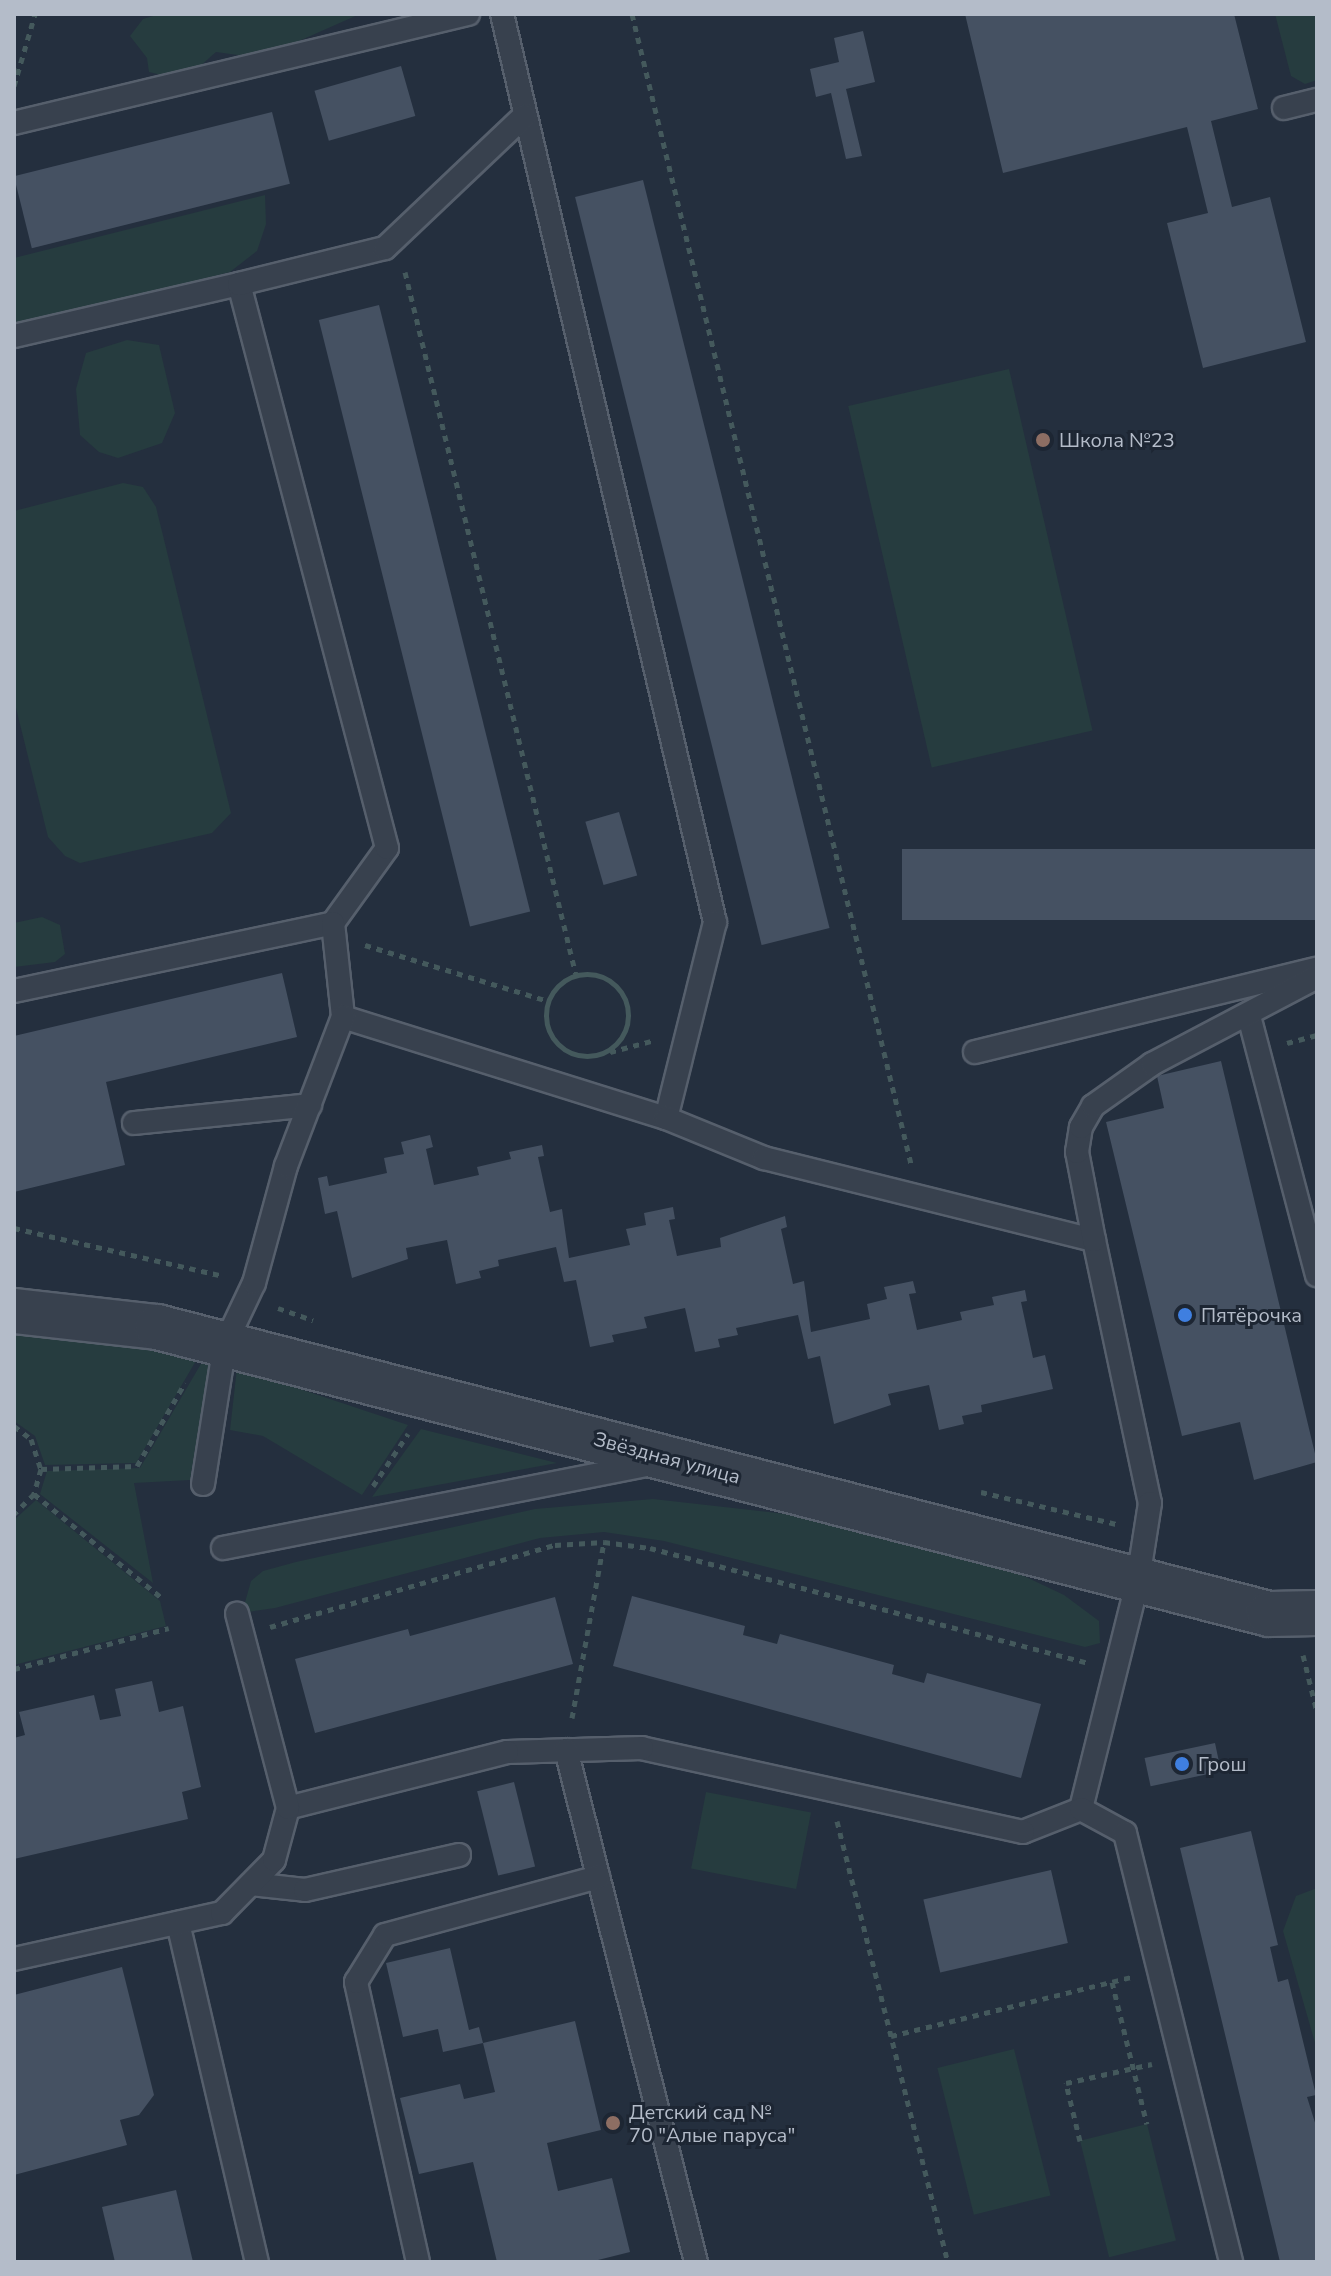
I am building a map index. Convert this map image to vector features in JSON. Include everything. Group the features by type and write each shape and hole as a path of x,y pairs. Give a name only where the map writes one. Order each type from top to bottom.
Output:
{"street":[{"name":"Звёздная улица","path":"14,1311 157,1327 1269,1614 1305,1613"}],"lane":[{"path":"14,123 468,14"},
{"path":"502,14 715,922 666,1118"},
{"path":"1284,108 1317,100"},
{"path":"14,336 385,248 524,116"},
{"path":"203,1484 218,1342 254,1283 286,1166 343,1017 334,929 387,848 239,284"},
{"path":"14,991 334,929"},
{"path":"975,1052 1317,969"},
{"path":"1081,1809 1138,1580 1150,1503 1077,1152 1081,1127 1093,1106 1152,1064 1249,1016 1317,977"},
{"path":"1249,1016 1317,1275"},
{"path":"343,1017 666,1118 764,1158 1094,1240"},
{"path":"134,1123 310,1105"},
{"path":"223,1548 672,1460"},
{"path":"14,1959 222,1913 274,1860 288,1808 240,1625"},
{"path":"288,1808 507,1752 642,1748 1023,1832 1081,1809"},
{"path":"566,1750 696,2262"},
{"path":"1081,1809 1125,1833 1231,2262"},
{"path":"251,1884 305,1890 459,1855"},
{"path":"418,2262 356,1982 385,1935 598,1877"},
{"path":"178,1923 257,2262"}],"path":[{"path":"14,86 35,14"},
{"path":"632,14 919,1196"},
{"path":"397,237 576,975"},
{"path":"334,929 548,1001"},
{"path":"576,975 602,977 622,993 627,1005 625,1032 617,1044 592,1056 578,1056 554,1042 547,1029 548,1001 564,981 576,975"},
{"path":"524,1073 688,1032"},
{"path":"14,1228 254,1283 280,1310 324,1323"},
{"path":"41,1469 137,1466 218,1342"},
{"path":"348,1524 432,1397"},
{"path":"14,1426 31,1439 41,1469 34,1494 14,1514"},
{"path":"975,1491 1146,1531"},
{"path":"34,1494 163,1599"},
{"path":"240,1625 555,1545 604,1542 650,1548 1115,1670"},
{"path":"566,1750 604,1542"},
{"path":"1305,1613 1317,1712"},
{"path":"14,1669 169,1628"},
{"path":"829,1790 948,2262"},
{"path":"891,2036 1112,1982 1147,2124"},
{"path":"1080,2141 1066,2083 1134,2068"}],"green space":[{"path":"160,14 360,14 283,48 245,56 216,52 199,67 161,75 149,72 147,58 130,36 143,19"},
{"path":"1275,14 1317,14 1317,80 1305,84 1291,76"},
{"path":"265,195 266,224 257,251 230,272 14,328 14,258"},
{"path":"127,340 159,345 175,413 162,443 118,458 99,452 80,435 76,389 86,353"},
{"path":"1009,369 1092,730 932,768 848,406"},
{"path":"123,483 143,487 156,507 231,813 212,833 80,863 65,856 48,837 14,700 14,511"},
{"path":"42,917 60,925 65,954 55,962 14,967 14,923"},
{"path":"14,1315 207,1342 136,1463 45,1465 35,1436 14,1421"},
{"path":"212,1345 190,1480 134,1483 153,1583 40,1494 47,1471 140,1468"},
{"path":"237,1368 408,1425 362,1495 263,1436 230,1430"},
{"path":"421,1429 557,1463 372,1497"},
{"path":"653,1499 794,1515 1011,1570 1064,1595 1099,1621 1100,1643 1085,1647 664,1541 604,1532 540,1538 275,1608 248,1612 244,1606 251,1581 263,1571 296,1562 535,1509"},
{"path":"36,1500 160,1601 166,1626 14,1665 14,1520"},
{"path":"706,1792 811,1812 796,1889 691,1869"},
{"path":"1317,1888 1317,2050 1283,1931 1296,1896"},
{"path":"1014,2049 1051,2196 974,2215 937,2068"},
{"path":"1147,2124 1176,2240 1109,2257 1080,2141"}],"building":[{"path":"965,14 1234,14 1258,109 1211,121 1232,207 1270,197 1306,342 1203,368 1167,223 1208,213 1187,127 1003,173"},
{"path":"863,31 875,82 846,89 862,156 846,159 831,93 816,97 810,69 839,62 834,38"},
{"path":"401,66 415,116 329,141 314,91"},
{"path":"272,112 290,184 32,248 14,176"},
{"path":"643,180 830,928 762,945 575,197"},
{"path":"379,305 530,911 470,926 319,320"},
{"path":"619,812 637,875 604,885 585,822"},
{"path":"902,849 1317,849 1317,920 902,920"},
{"path":"282,973 297,1037 106,1082 125,1165 14,1192 14,1036"},
{"path":"1221,1061 1317,1462 1254,1480 1240,1422 1182,1436 1106,1122 1164,1108 1157,1076"},
{"path":"430,1135 433,1147 426,1149 434,1185 479,1175 477,1167 511,1159 509,1152 542,1145 544,1156 538,1157 550,1212 562,1209 569,1258 630,1245 626,1229 646,1225 644,1213 673,1207 675,1219 669,1220 677,1256 721,1247 720,1238 785,1216 787,1227 781,1229 793,1284 804,1281 811,1332 870,1319 867,1304 887,1299 884,1287 913,1281 916,1293 909,1294 917,1330 962,1320 960,1312 994,1305 992,1297 1025,1290 1027,1301 1021,1302 1033,1358 1045,1355 1053,1389 981,1405 982,1412 962,1416 964,1424 939,1430 929,1385 888,1394 891,1405 834,1424 820,1356 808,1359 798,1315 736,1328 738,1335 718,1339 720,1347 695,1352 685,1308 644,1317 647,1328 612,1335 614,1342 590,1347 576,1280 564,1282 556,1247 498,1260 499,1266 479,1271 481,1278 456,1284 447,1240 406,1248 408,1259 352,1278 337,1211 325,1214 318,1178 327,1176 329,1186 387,1173 384,1158 404,1154 401,1142"},
{"path":"632,1596 745,1626 743,1635 777,1644 780,1634 894,1665 892,1674 924,1683 927,1673 1041,1704 1021,1778 613,1666"},
{"path":"555,1597 573,1664 315,1733 295,1659 408,1629 410,1636"},
{"path":"152,1681 159,1712 183,1706 201,1787 182,1792 188,1819 14,1859 14,1738 25,1735 19,1712 94,1695 100,1720 121,1716 115,1689"},
{"name":"Грош","path":"1215,1743 1221,1771 1151,1786 1145,1758"},
{"path":"514,1782 535,1866 498,1876 477,1791"},
{"path":"1251,1831 1278,1945 1270,1947 1278,1982 1288,1979 1316,2095 1307,2097 1317,2129 1317,2262 1280,2262 1180,1848"},
{"path":"1051,1870 1068,1943 940,1973 923,1899"},
{"path":"450,1948 469,2030 479,2027 483,2043 443,2052 438,2029 403,2037 386,1963"},
{"path":"122,1967 154,2095 139,2115 120,2120 127,2145 14,2175 14,1995"},
{"path":"575,2021 601,2130 547,2143 558,2191 612,2178 630,2252 590,2262 497,2262 473,2162 419,2174 400,2098 460,2084 464,2099 495,2092 483,2043"},
{"path":"176,2190 193,2262 115,2262 102,2207"}],"place":[{"name":"Школа №23","path":"1043,440"},
{"name":"Пятёрочка","path":"1185,1315"},
{"name":"Грош","path":"1182,1764"},
{"name":"Детский сад № 70 \"Алые паруса\"","path":"613,2123"}]}
